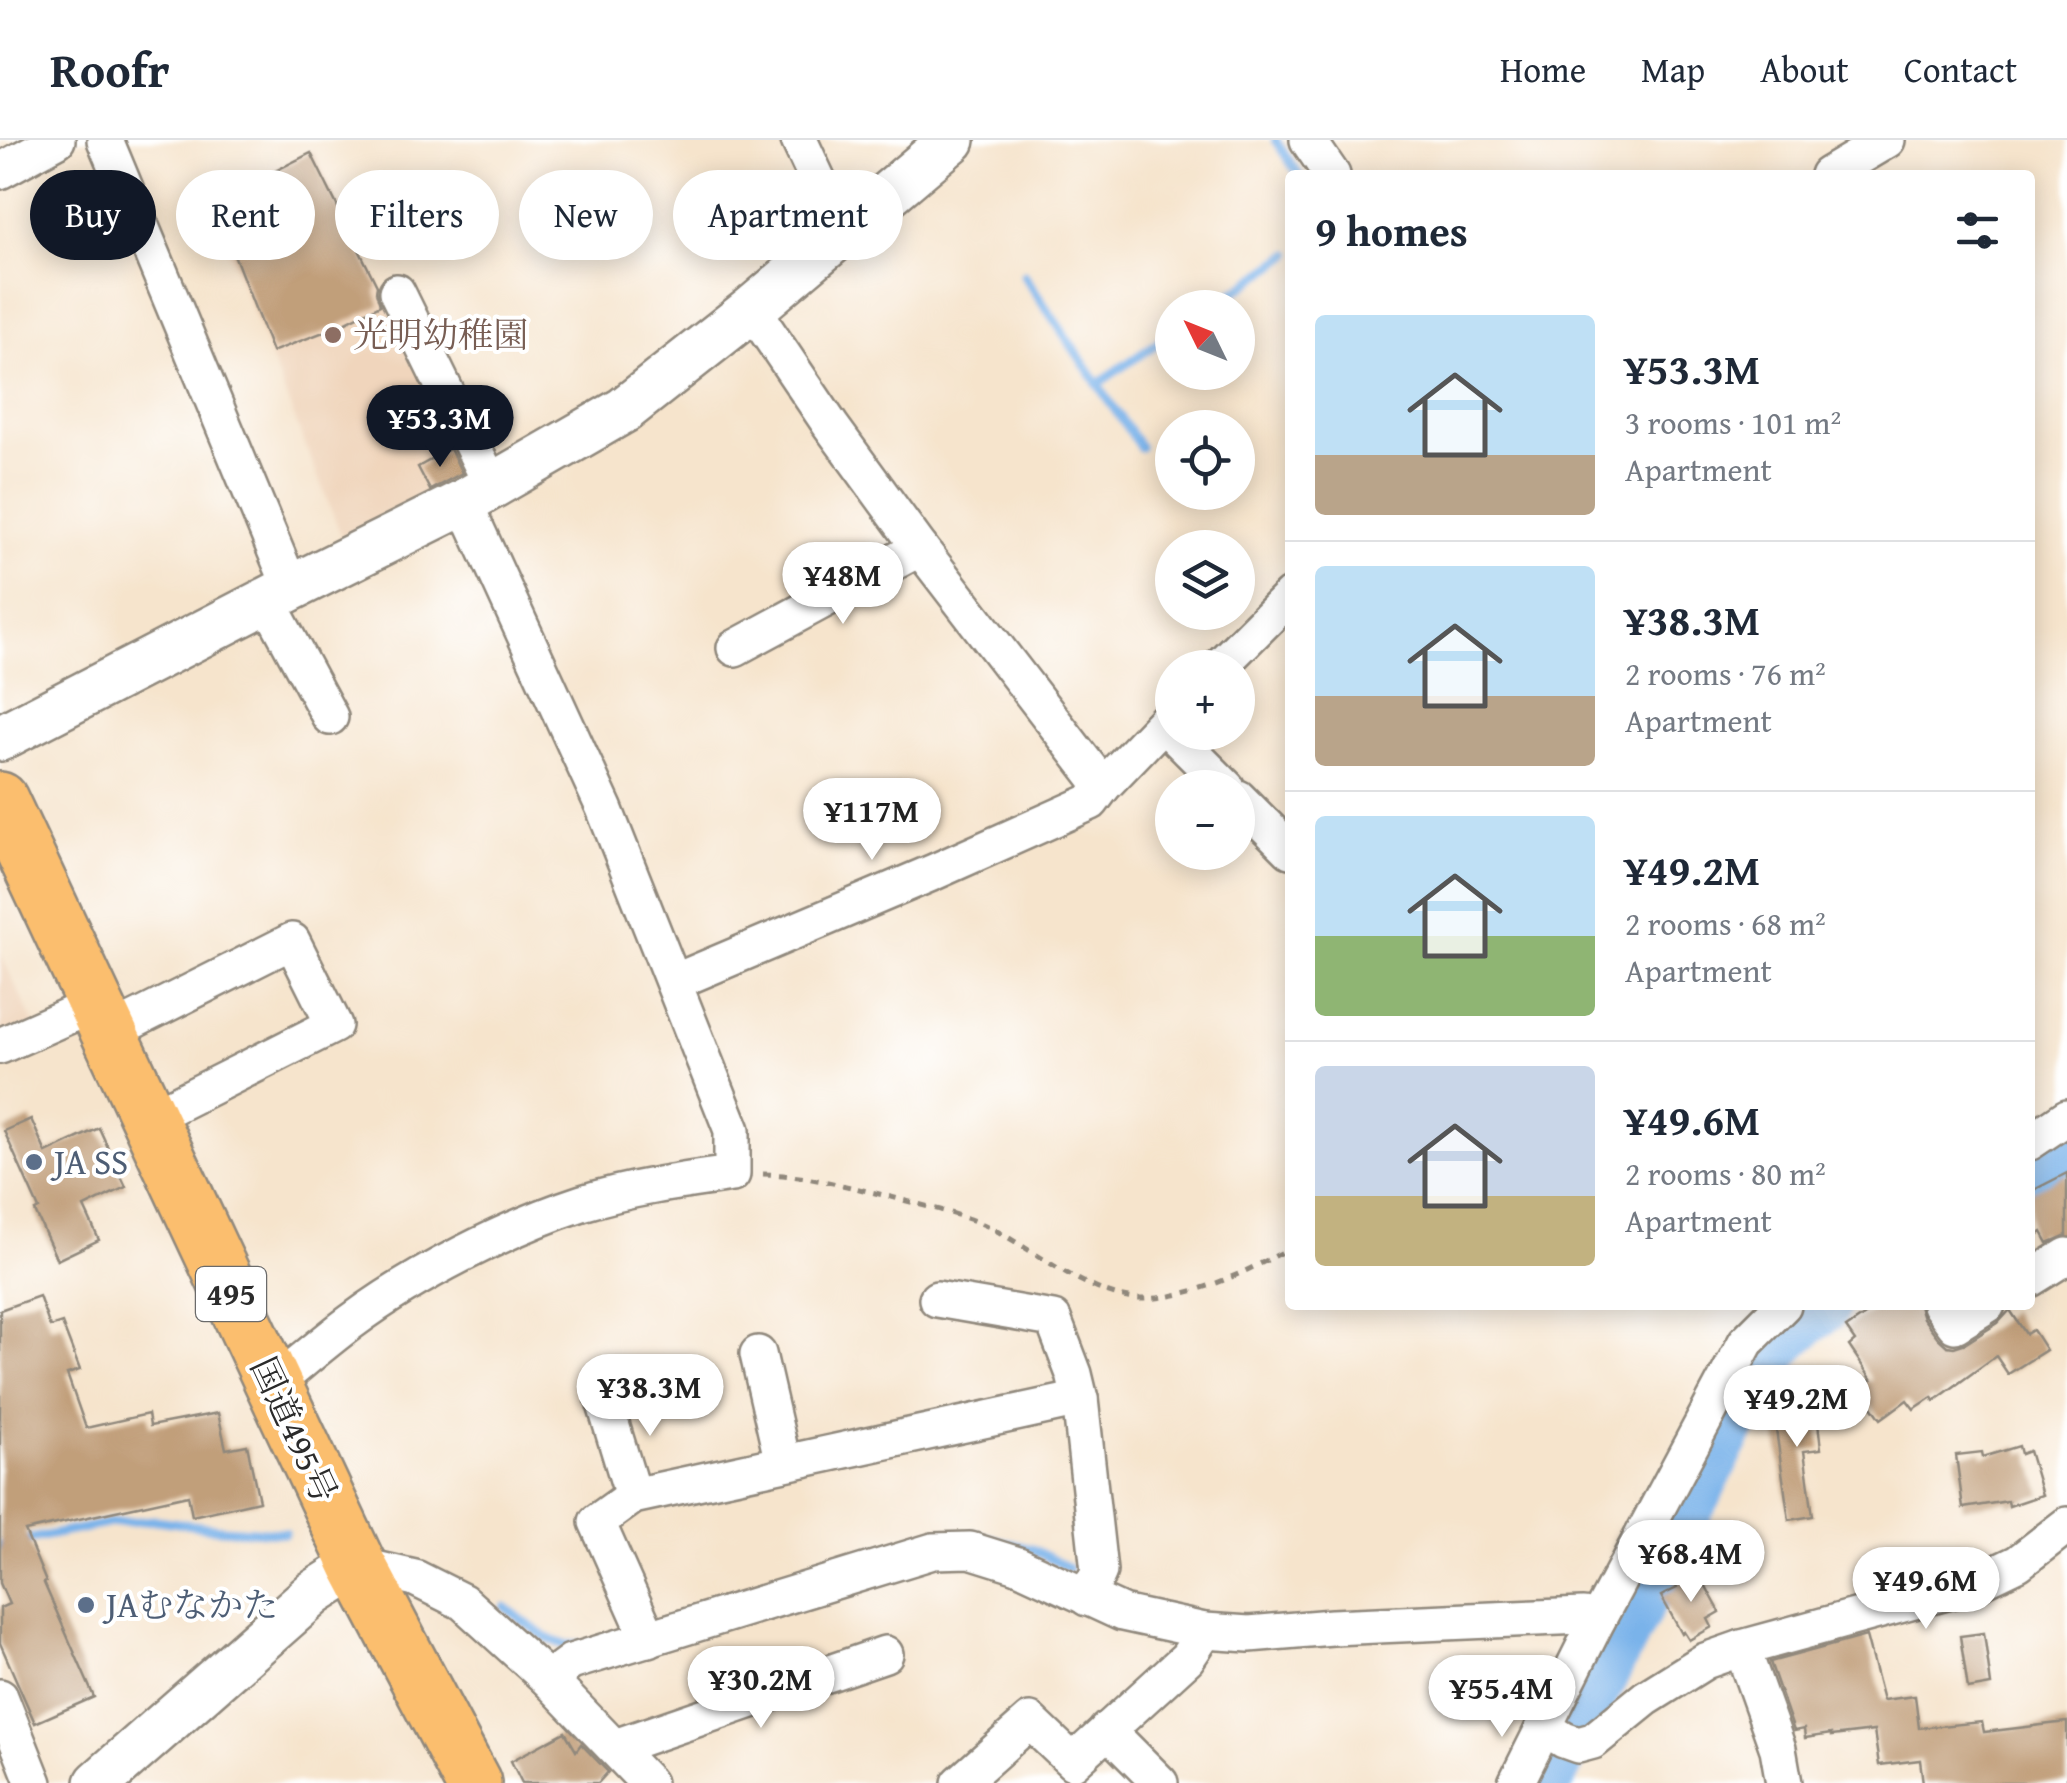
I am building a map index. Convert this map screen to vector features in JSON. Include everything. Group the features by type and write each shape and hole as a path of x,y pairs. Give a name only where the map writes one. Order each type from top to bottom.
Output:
{"highway":[{"name":"国道495号","path":"0,800 358,1566 473,1783"}],"street":[{"path":"0,170 57,140"},
{"path":"104,140 330,717"},
{"path":"800,140 814,170"},
{"path":"903,181 952,140"},
{"path":"1308,140 1329,170"},
{"path":"1836,170 1887,140"},
{"path":"0,738 478,494 624,410 809,260"},
{"path":"273,1384 368,1311 426,1274 504,1235 582,1204 660,1185 732,1174 732,1130 397,292"},
{"path":"752,309 920,548 1103,786"},
{"path":"735,648 920,548"},
{"path":"1236,650 1285,601"},
{"path":"674,982 1091,802 1155,732"},
{"path":"1195,750 1212,770"},
{"path":"1255,815 1285,845"},
{"path":"0,1046 102,1018 292,942 334,1026 149,1118"},
{"path":"2035,1139 2067,1117"},
{"path":"2035,1276 2067,1256"},
{"path":"938,1299 1054,1319 1080,1399 1098,1571 1087,1598"},
{"path":"1516,1783 1562,1737 1598,1619 1746,1342 1775,1310"},
{"path":"1944,1310 1955,1325 1979,1310"},
{"path":"758,1354 783,1464"},
{"path":"649,1639 598,1522 633,1496 1080,1399"},
{"path":"604,1401 633,1496"},
{"path":"1562,1737 1593,1741 1646,1698 1705,1661 1972,1586 2018,1563 2067,1525"},
{"path":"548,1678 571,1662 933,1551 970,1550 1018,1564 1122,1613 1205,1631 1250,1634 1583,1616 1598,1619"},
{"path":"98,1783 314,1593 358,1566 415,1578 462,1602 548,1678 648,1783"},
{"path":"960,1783 1030,1721 1072,1762 1188,1658 1205,1631"},
{"path":"1742,1648 1778,1749 1784,1783"},
{"path":"616,1747 886,1654"},
{"path":"0,1697 34,1783"},
{"path":"1107,1730 1160,1783"}],"path":[{"path":"732,1174 778,1175 932,1208 986,1226 1105,1293 1144,1300 1220,1281 1285,1251"}],"shaded area":[{"name":"光明幼稚園","path":"313,150 335,194 335,260 368,260 473,470 342,537 231,260 315,260 315,170 273,170"},
{"path":"0,953 34,1024 0,1038"}],"building":[{"path":"311,153 335,201 335,260 364,260 377,286 380,305 272,352 236,260 315,260 315,170 277,170"},
{"path":"450,449 462,473 430,490 418,467"},
{"path":"31,1119 46,1153 99,1128 126,1187 84,1207 99,1240 57,1260 4,1131"},
{"path":"2067,1173 2067,1235 2048,1243 2042,1232 2035,1237 2035,1189"},
{"path":"39,1296 50,1327 62,1323 80,1370 67,1374 86,1428 148,1414 150,1426 218,1413 226,1449 247,1445 259,1501 192,1516 188,1495 25,1531 94,1697 35,1723 0,1643 0,1608 9,1604 0,1583 0,1310"},
{"path":"1873,1310 1921,1310 1938,1338 1954,1347 1998,1323 2010,1310 2026,1334 2033,1330 2046,1350 2008,1374 1996,1356 1934,1401 1932,1397 1914,1409 1907,1400 1881,1419 1856,1383 1872,1380 1849,1346 1855,1341 1846,1328"},
{"path":"1815,1396 1821,1449 1804,1451 1813,1516 1789,1520 1772,1402"},
{"path":"2019,1446 2021,1454 2029,1451 2042,1495 2009,1506 2008,1501 1963,1508 1956,1455 1982,1452 1983,1457"},
{"path":"1697,1570 1720,1612 1708,1619 1712,1627 1689,1640 1661,1596"},
{"path":"1984,1633 1991,1685 1968,1689 1960,1636"},
{"path":"1866,1636 1883,1700 1915,1696 1919,1728 1982,1722 1984,1732 2067,1722 2067,1783 1923,1783 1920,1760 1879,1765 1874,1731 1805,1738 1804,1729 1794,1731 1770,1662"},
{"path":"565,1732 576,1751 581,1744 608,1772 598,1783 522,1783 511,1761"}],"waterway":[{"path":"1275,140 1296,170"},
{"path":"1237,290 1285,257"},
{"path":"1024,275 1140,447"},
{"path":"1097,384 1155,345"},
{"path":"2035,1165 2067,1143"},
{"path":"1545,1783 1756,1373 1787,1334 1817,1310"},
{"path":"0,1545 111,1523 156,1520 285,1533"},
{"path":"973,1534 1032,1549 1068,1568"},
{"path":"789,1577 879,1550"},
{"path":"505,1607 549,1639 578,1644"}],"place":[{"name":"光明幼稚園","path":"333,335"},
{"name":"JA SS","path":"34,1162"},
{"name":"JAむなかた","path":"86,1605"}]}
